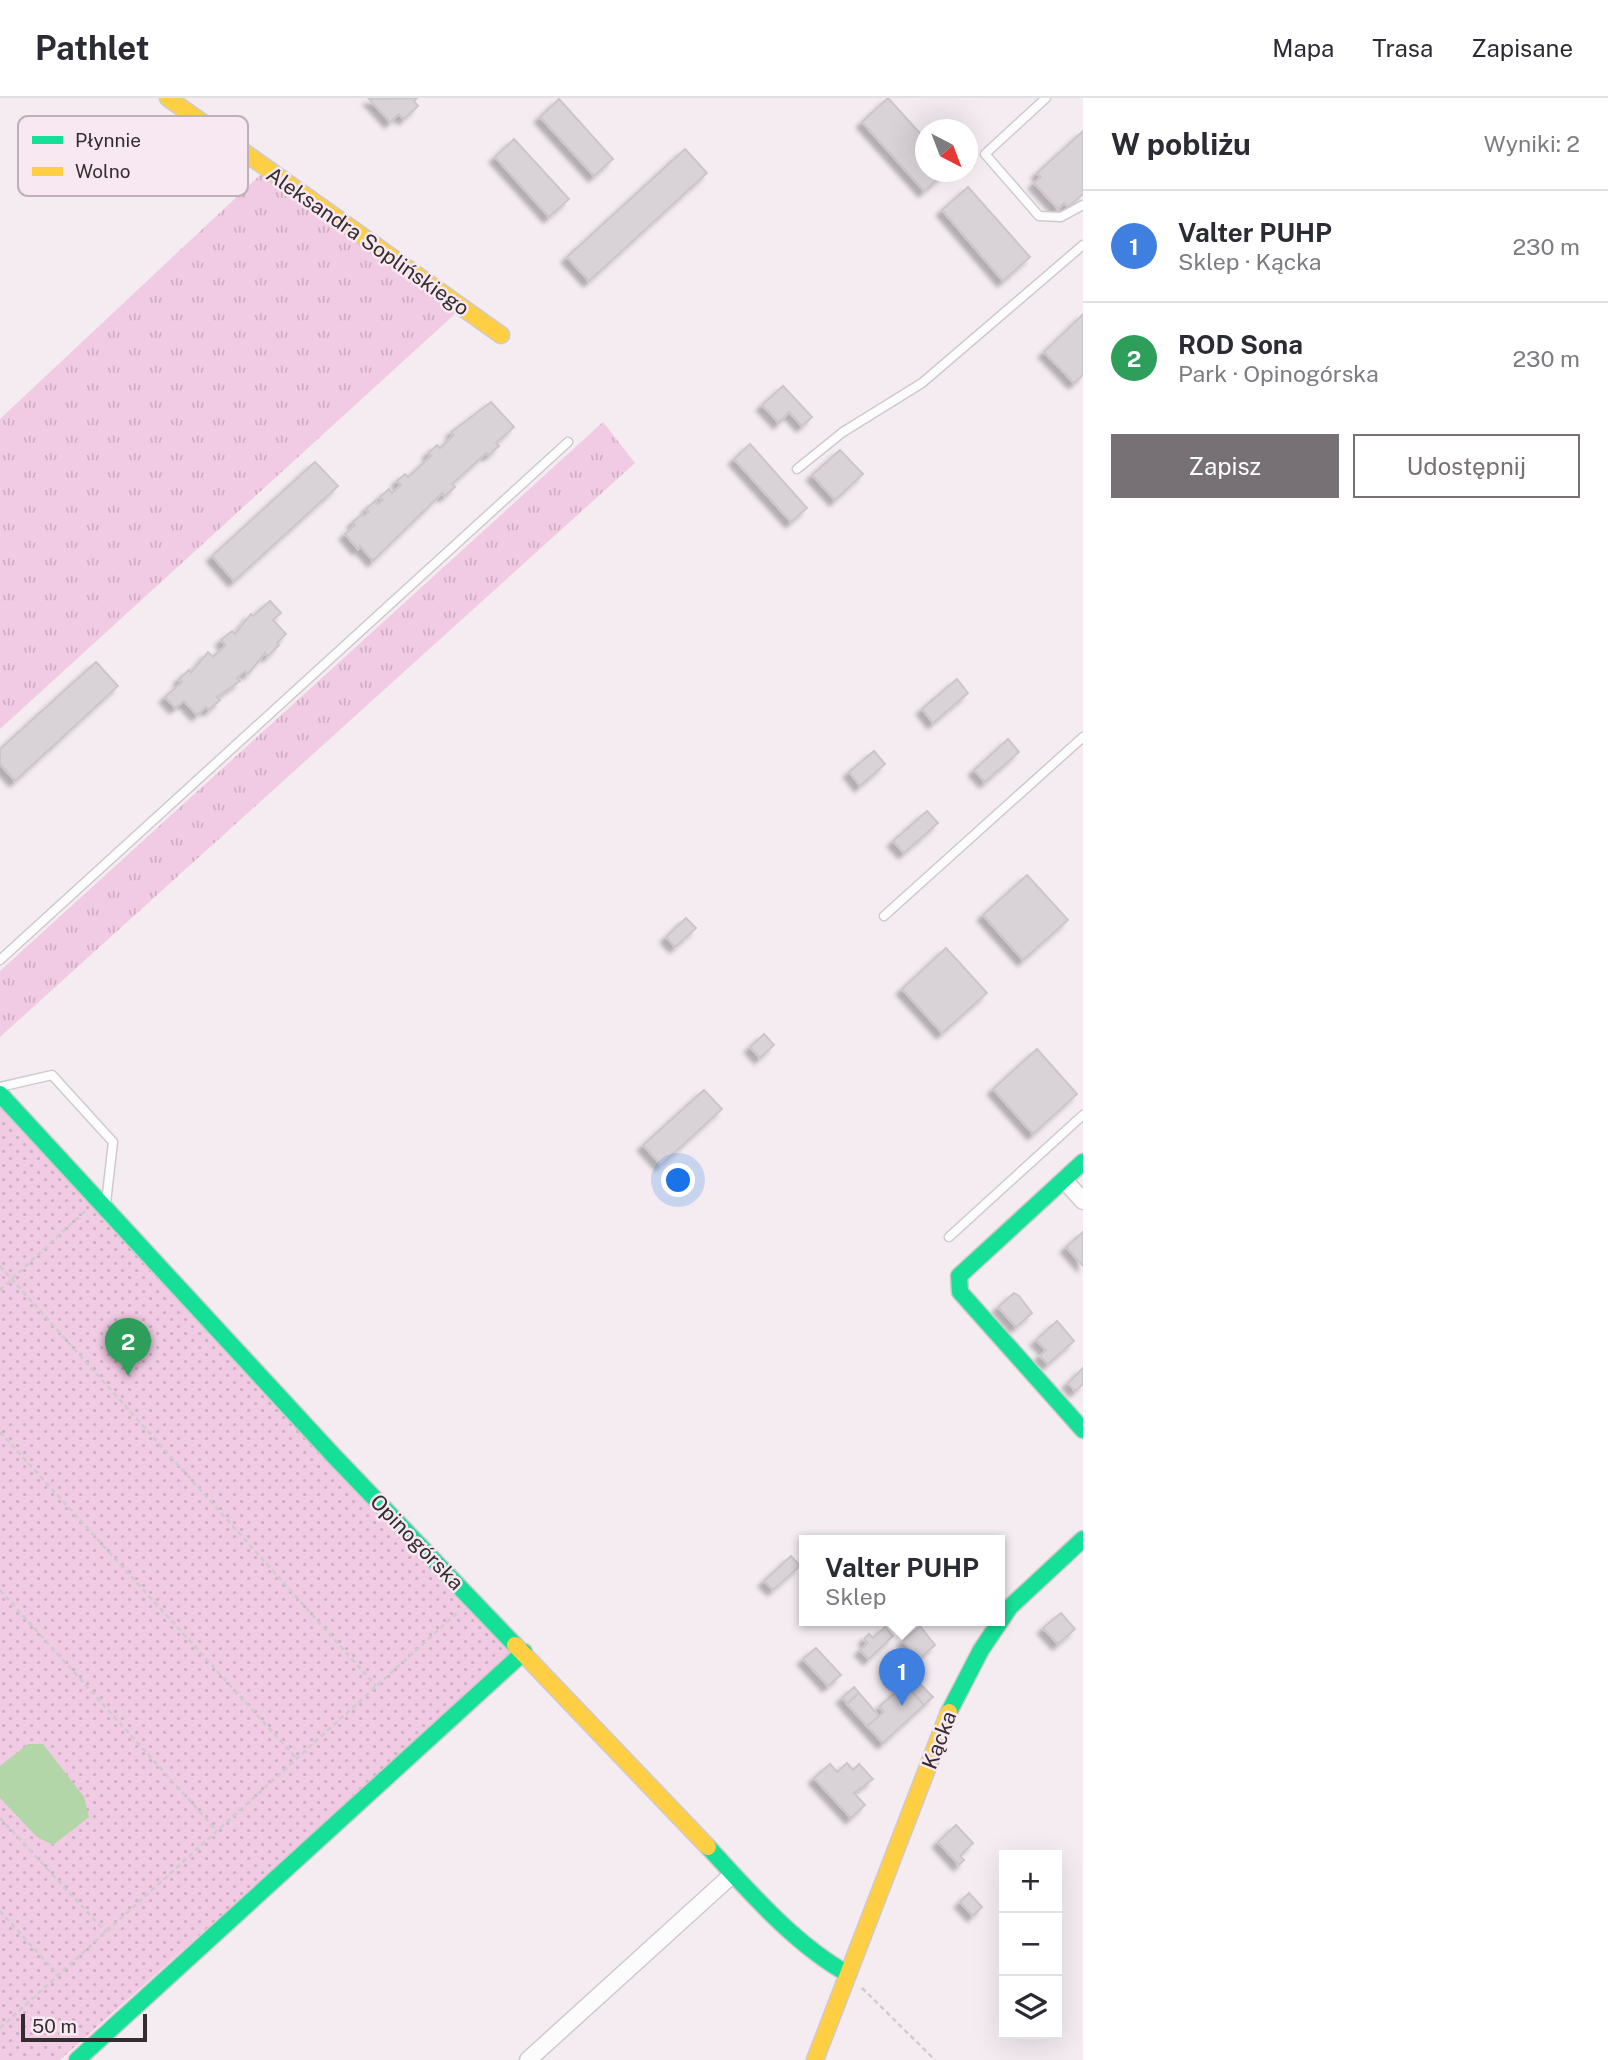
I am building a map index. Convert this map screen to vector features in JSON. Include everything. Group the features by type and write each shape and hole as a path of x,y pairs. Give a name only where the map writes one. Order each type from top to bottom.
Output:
{"street":[{"name":"Aleksandra Soplińskiego","path":"168,98 193,116"},
{"name":"Aleksandra Soplińskiego","path":"248,155 501,335"},
{"name":"Opinogórska","path":"0,1094 333,1455 524,1652 733,1874 828,1963 848,1974"},
{"path":"1083,1162 959,1276 960,1292 1083,1430"},
{"path":"1064,1180 1083,1201"},
{"name":"Kącka","path":"1005,1614 1083,1539"},
{"name":"Kącka","path":"815,2060 956,1694 997,1626"},
{"path":"77,2060 524,1652"},
{"path":"528,2060 733,1874"}],"lane":[{"path":"1046,98 985,154 1039,216 1061,217 1083,205"},
{"path":"797,469 843,432 922,383 1083,245"},
{"path":"0,960 568,442"},
{"path":"884,916 1083,737"},
{"path":"0,1087 52,1074 113,1142 102,1202"},
{"path":"950,1237 1083,1115"}],"path":[{"path":"0,1290 102,1202"},
{"path":"0,1266 377,1686"},
{"path":"0,1432 296,1759"},
{"path":"0,1590 217,1831"},
{"path":"0,2028 472,1598"},
{"path":"0,1818 106,1932"},
{"path":"0,1912 58,1975"},
{"path":"848,1974 934,2060"}],"green space":[{"path":"260,175 456,313 0,729 0,419 238,196 248,196 248,186"},
{"path":"603,422 635,463 0,1037 0,971"},
{"path":"0,1096 512,1655 60,2060 0,2060"}],"shaded area":[{"path":"28,1744 43,1744 84,1797 89,1817 53,1845 37,1837 0,1798 0,1766"}],"building":[{"path":"417,98 414,101 418,106 404,119 399,114 390,122 369,99"},
{"path":"888,98 915,128 915,181 862,122"},
{"path":"559,99 613,159 594,176 540,117"},
{"path":"1083,131 1083,194 1068,207 1064,203 1058,209 1034,183 1041,177 1037,173"},
{"path":"514,139 569,199 549,217 495,157"},
{"path":"685,149 707,173 589,281 567,257"},
{"path":"916,182 934,182 924,191"},
{"path":"968,187 1030,257 1003,281 942,210"},
{"path":"1083,314 1083,375 1074,383 1044,352"},
{"path":"783,386 812,417 802,426 789,412 779,423 762,405"},
{"path":"491,402 514,427 496,443 499,446 489,455 486,453 452,484 455,487 445,496 442,493 373,561 360,546 358,549 345,534 355,525 353,522 369,512 366,509 375,501 378,504 383,500 380,497 389,489 392,493 401,485 397,481 405,474 408,477 431,456 428,453 437,445 440,448 454,435 451,432"},
{"path":"750,444 807,508 791,522 734,459"},
{"path":"840,450 863,474 835,500 812,475"},
{"path":"315,462 338,486 234,581 212,556"},
{"path":"270,601 281,613 273,620 286,634 277,643 279,645 268,656 265,653 248,674 245,671 237,678 240,681 217,697 220,700 209,710 206,707 197,715 184,701 175,708 165,697 182,682 179,679 189,670 191,673 208,652 213,657 226,645 221,640 232,631 235,634 251,614 253,616"},
{"path":"96,662 118,686 15,781 0,764 0,749"},
{"path":"957,679 968,693 933,723 922,709"},
{"path":"1008,739 1019,752 985,782 974,770"},
{"path":"874,751 885,764 860,786 849,772"},
{"path":"927,811 938,823 904,853 893,841"},
{"path":"1027,875 1068,920 1023,960 983,915"},
{"path":"686,918 696,928 675,947 666,937"},
{"path":"946,948 987,993 942,1033 902,989"},
{"path":"764,1034 774,1045 760,1058 750,1047"},
{"path":"1037,1049 1077,1094 1033,1134 993,1089"},
{"path":"704,1090 722,1109 661,1165 643,1145"},
{"path":"1083,1232 1083,1266 1066,1247"},
{"path":"1014,1293 1032,1313 1016,1327 998,1307"},
{"path":"1057,1321 1074,1341 1048,1364 1040,1356 1046,1350 1036,1340"},
{"path":"1083,1368 1083,1384 1075,1391 1068,1383"},
{"path":"791,1556 799,1565 773,1590 764,1581"},
{"path":"1061,1613 1075,1629 1058,1644 1043,1628"},
{"path":"920,1626 935,1645 919,1659 903,1641"},
{"path":"885,1627 893,1636 869,1659 860,1650 868,1643 864,1639 869,1634 873,1638"},
{"path":"816,1648 841,1675 828,1686 803,1659"},
{"path":"905,1684 920,1684 933,1697 924,1705"},
{"path":"905,1684 924,1705 883,1743 867,1726 884,1712 879,1707"},
{"path":"854,1687 859,1693 847,1703 842,1698"},
{"path":"859,1693 879,1716 867,1726 847,1704"},
{"path":"847,1763 853,1770 859,1764 873,1779 854,1793 865,1805 851,1818 814,1778 830,1764 837,1772"},
{"path":"956,1825 973,1843 960,1856 964,1860 959,1865 938,1842"},
{"path":"969,1893 982,1907 973,1916 960,1902"}],"traffic: fast":[{"path":"0,1094 333,1455 515,1645"},
{"path":"1083,1162 959,1276 960,1292 1083,1430"},
{"path":"1005,1614 1083,1539"},
{"path":"949,1712 981,1650 997,1626"},
{"path":"77,2060 524,1652"},
{"path":"708,1847 791,1932 809,1948 848,1974"}],"traffic: slow":[{"path":"168,98 193,116"},
{"path":"248,155 501,335"},
{"path":"515,1645 708,1847"},
{"path":"815,2060 949,1712"}],"place":[{"name":"ROD Sona","path":"128,1376"},
{"name":"Valter PUHP","path":"902,1706"}]}
